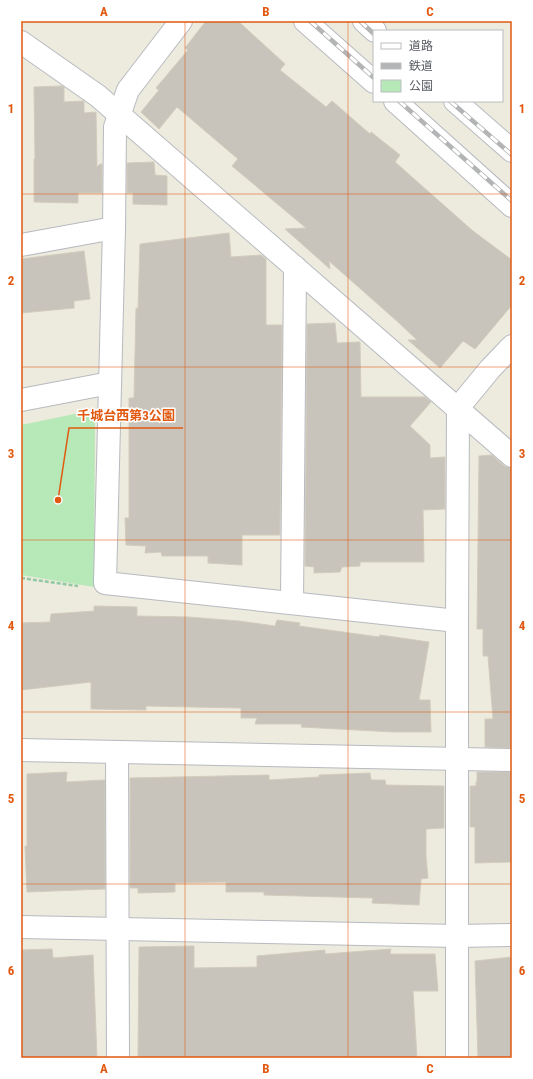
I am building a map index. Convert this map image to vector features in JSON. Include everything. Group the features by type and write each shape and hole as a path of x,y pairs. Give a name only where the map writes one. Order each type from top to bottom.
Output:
{"street":[{"path":"181,21 128,90 114,127 114,228 105,583 456,621"},
{"path":"305,21 373,81"},
{"path":"364,21 374,30"},
{"path":"21,42 98,96 512,456"},
{"path":"396,102 512,206"},
{"path":"456,102 512,151"},
{"path":"21,245 114,228"},
{"path":"292,603 294,267"},
{"path":"457,1058 456,621 458,408 490,369 512,346"},
{"path":"21,400 110,383"},
{"path":"21,750 512,760"},
{"path":"117,752 118,1058"},
{"path":"21,927 457,936 512,935"}],"path":[{"path":"21,578 93,588 105,583"}],"green space":[{"path":"84,412 95,420 94,587 21,575 21,425"}],"building":[{"path":"206,21 238,21 285,64 280,70 326,107 332,101 370,134 371,132 400,155 395,162 473,231 512,260 512,305 475,349 463,341 440,368 408,340 417,340 398,322 329,261 330,269 285,229 306,228 232,166 238,159 177,107 159,129 141,112 159,90 156,88 188,50 185,48"},
{"path":"34,87 64,87 64,102 84,101 84,113 96,112 97,167 102,164 102,193 78,193 78,203 34,202"},
{"path":"154,162 155,175 167,176 167,205 133,204 133,193 127,193 127,163"},
{"path":"229,233 231,257 261,255 266,259 266,325 282,325 280,535 242,535 242,565 208,563 208,556 162,556 161,552 145,553 146,546 126,545 125,518 129,518 129,398 134,398 136,308 138,309 140,244"},
{"path":"84,251 90,299 74,301 74,308 21,313 21,259"},
{"path":"335,323 337,343 360,342 361,397 425,397 431,402 410,426 430,445 430,458 445,457 445,509 423,510 424,562 360,562 360,566 342,567 340,572 314,573 314,567 305,566 307,324"},
{"path":"492,455 504,466 512,468 512,748 485,747 485,719 493,719 488,656 483,656 483,629 477,629 479,456"},
{"path":"94,606 137,607 137,616 188,617 239,621 275,626 277,620 300,623 299,626 429,642 419,700 430,700 431,732 394,732 301,727 302,724 255,724 257,718 241,718 241,708 146,706 146,710 91,709 91,682 21,690 21,623 50,622 51,614 94,611"},
{"path":"67,772 66,782 105,780 105,889 27,892 25,846 27,846 27,774"},
{"path":"477,772 512,772 512,862 475,863 475,827 470,827 470,786 476,786"},
{"path":"370,773 371,780 385,780 386,785 444,786 444,828 426,829 428,878 421,879 419,905 372,903 373,898 264,895 264,892 226,892 226,882 175,883 175,892 138,893 138,888 130,888 130,778 269,775 269,780 319,777 319,775"},
{"path":"194,946 194,968 257,967 257,956 325,950 325,954 391,949 390,954 435,954 438,991 413,991 417,1058 138,1057 139,947"},
{"path":"52,949 53,958 93,955 97,1057 21,1058 21,950"},
{"path":"512,957 512,1058 478,1058 475,961"}],"railway":[{"path":"310,21 373,77"},
{"path":"360,21 373,33"},
{"path":"400,102 512,201"},
{"path":"451,102 512,155"}],"place":[{"name":"千城台西第3公園","path":"58,500"}]}
